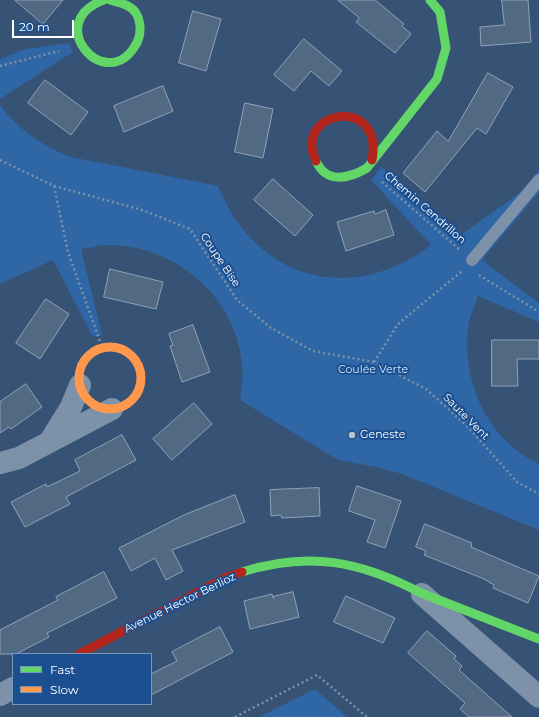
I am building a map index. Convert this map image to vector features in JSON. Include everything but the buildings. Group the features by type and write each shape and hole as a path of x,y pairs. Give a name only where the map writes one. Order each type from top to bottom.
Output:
{"street":[{"path":"104,0 96,2 81,16 78,26 78,36 81,46 87,54 96,60 106,63 116,62 126,58 134,51 139,41 141,31 139,21 134,12 126,5 110,0"},
{"path":"372,160 375,150 374,140 370,130 363,123 354,118 344,116 333,117 324,122 316,130 312,139 311,150 314,160 320,169 328,176 338,179 349,179 359,175 367,168 437,80 446,48 440,12 430,0"},
{"path":"0,463 19,458 112,409 123,407 131,402 138,394 142,384 142,374 139,364 133,356 125,350 115,346 102,347 87,356 79,374 80,385 88,400 95,406 112,409"},
{"path":"50,441 71,408 80,385"},
{"name":"Avenue Hector Berlioz","path":"81,653 227,577 268,564 308,560 358,566 404,584 421,594 539,639"},
{"name":"Avenue Hector Berlioz","path":"421,594 539,697"},
{"path":"0,695 12,689"}],"lane":[{"path":"469,264 539,180"}],"path":[{"path":"0,66 81,46"},
{"name":"Coupe Bise","path":"0,160 54,186 142,210 190,229 237,300 271,328 313,351 374,362"},
{"name":"Chemin Cendrillon","path":"367,168 469,264 539,312"},
{"path":"54,186 68,252 102,347"},
{"path":"374,362 398,324 469,264"},
{"name":"Saute Vent","path":"374,362 426,389 468,427 518,482 539,494"},
{"path":"235,717 317,675 368,717"}],"green space":[{"path":"69,43 73,52 0,99 0,59 26,49"},
{"name":"Coulée Verte","path":"0,105 23,130 60,153 71,157 218,186 235,218 256,243 281,262 309,274 338,278 369,275 400,264 431,245 371,180 381,167 462,234 521,192 539,170 539,192 482,260 539,303 539,322 478,296 468,328 467,349 469,369 474,389 482,408 493,425 506,440 521,454 539,464 539,530 402,474 377,467 338,460 240,400 242,363 237,339 228,316 214,296 198,279 178,265 156,254 133,247 108,245 81,249 102,335 93,337 53,260 0,284"},
{"path":"315,689 347,717 259,717"}],"traffic: fast":[{"path":"104,0 86,10 78,23 79,37 85,50 96,59 109,63 123,59 138,41 140,30 140,24 133,9 110,0"},
{"path":"316,161 326,174 339,177 346,177 367,168 437,79 446,48 440,12 430,0"},
{"path":"242,572 290,562 312,561 355,567 377,573 421,593 539,639"}],"traffic: slow":[{"path":"104,347 116,347 132,356 139,366 141,378 139,390 132,400 116,409 104,409 93,404 84,395 79,384 79,372 84,361 93,352 104,347"}],"traffic: jam":[{"path":"316,161 312,144 316,130 326,121 340,117 353,118 365,125 372,139 372,160"},
{"path":"81,653 227,577 242,572"}],"place":[{"name":"Geneste","path":"352,435"}]}
